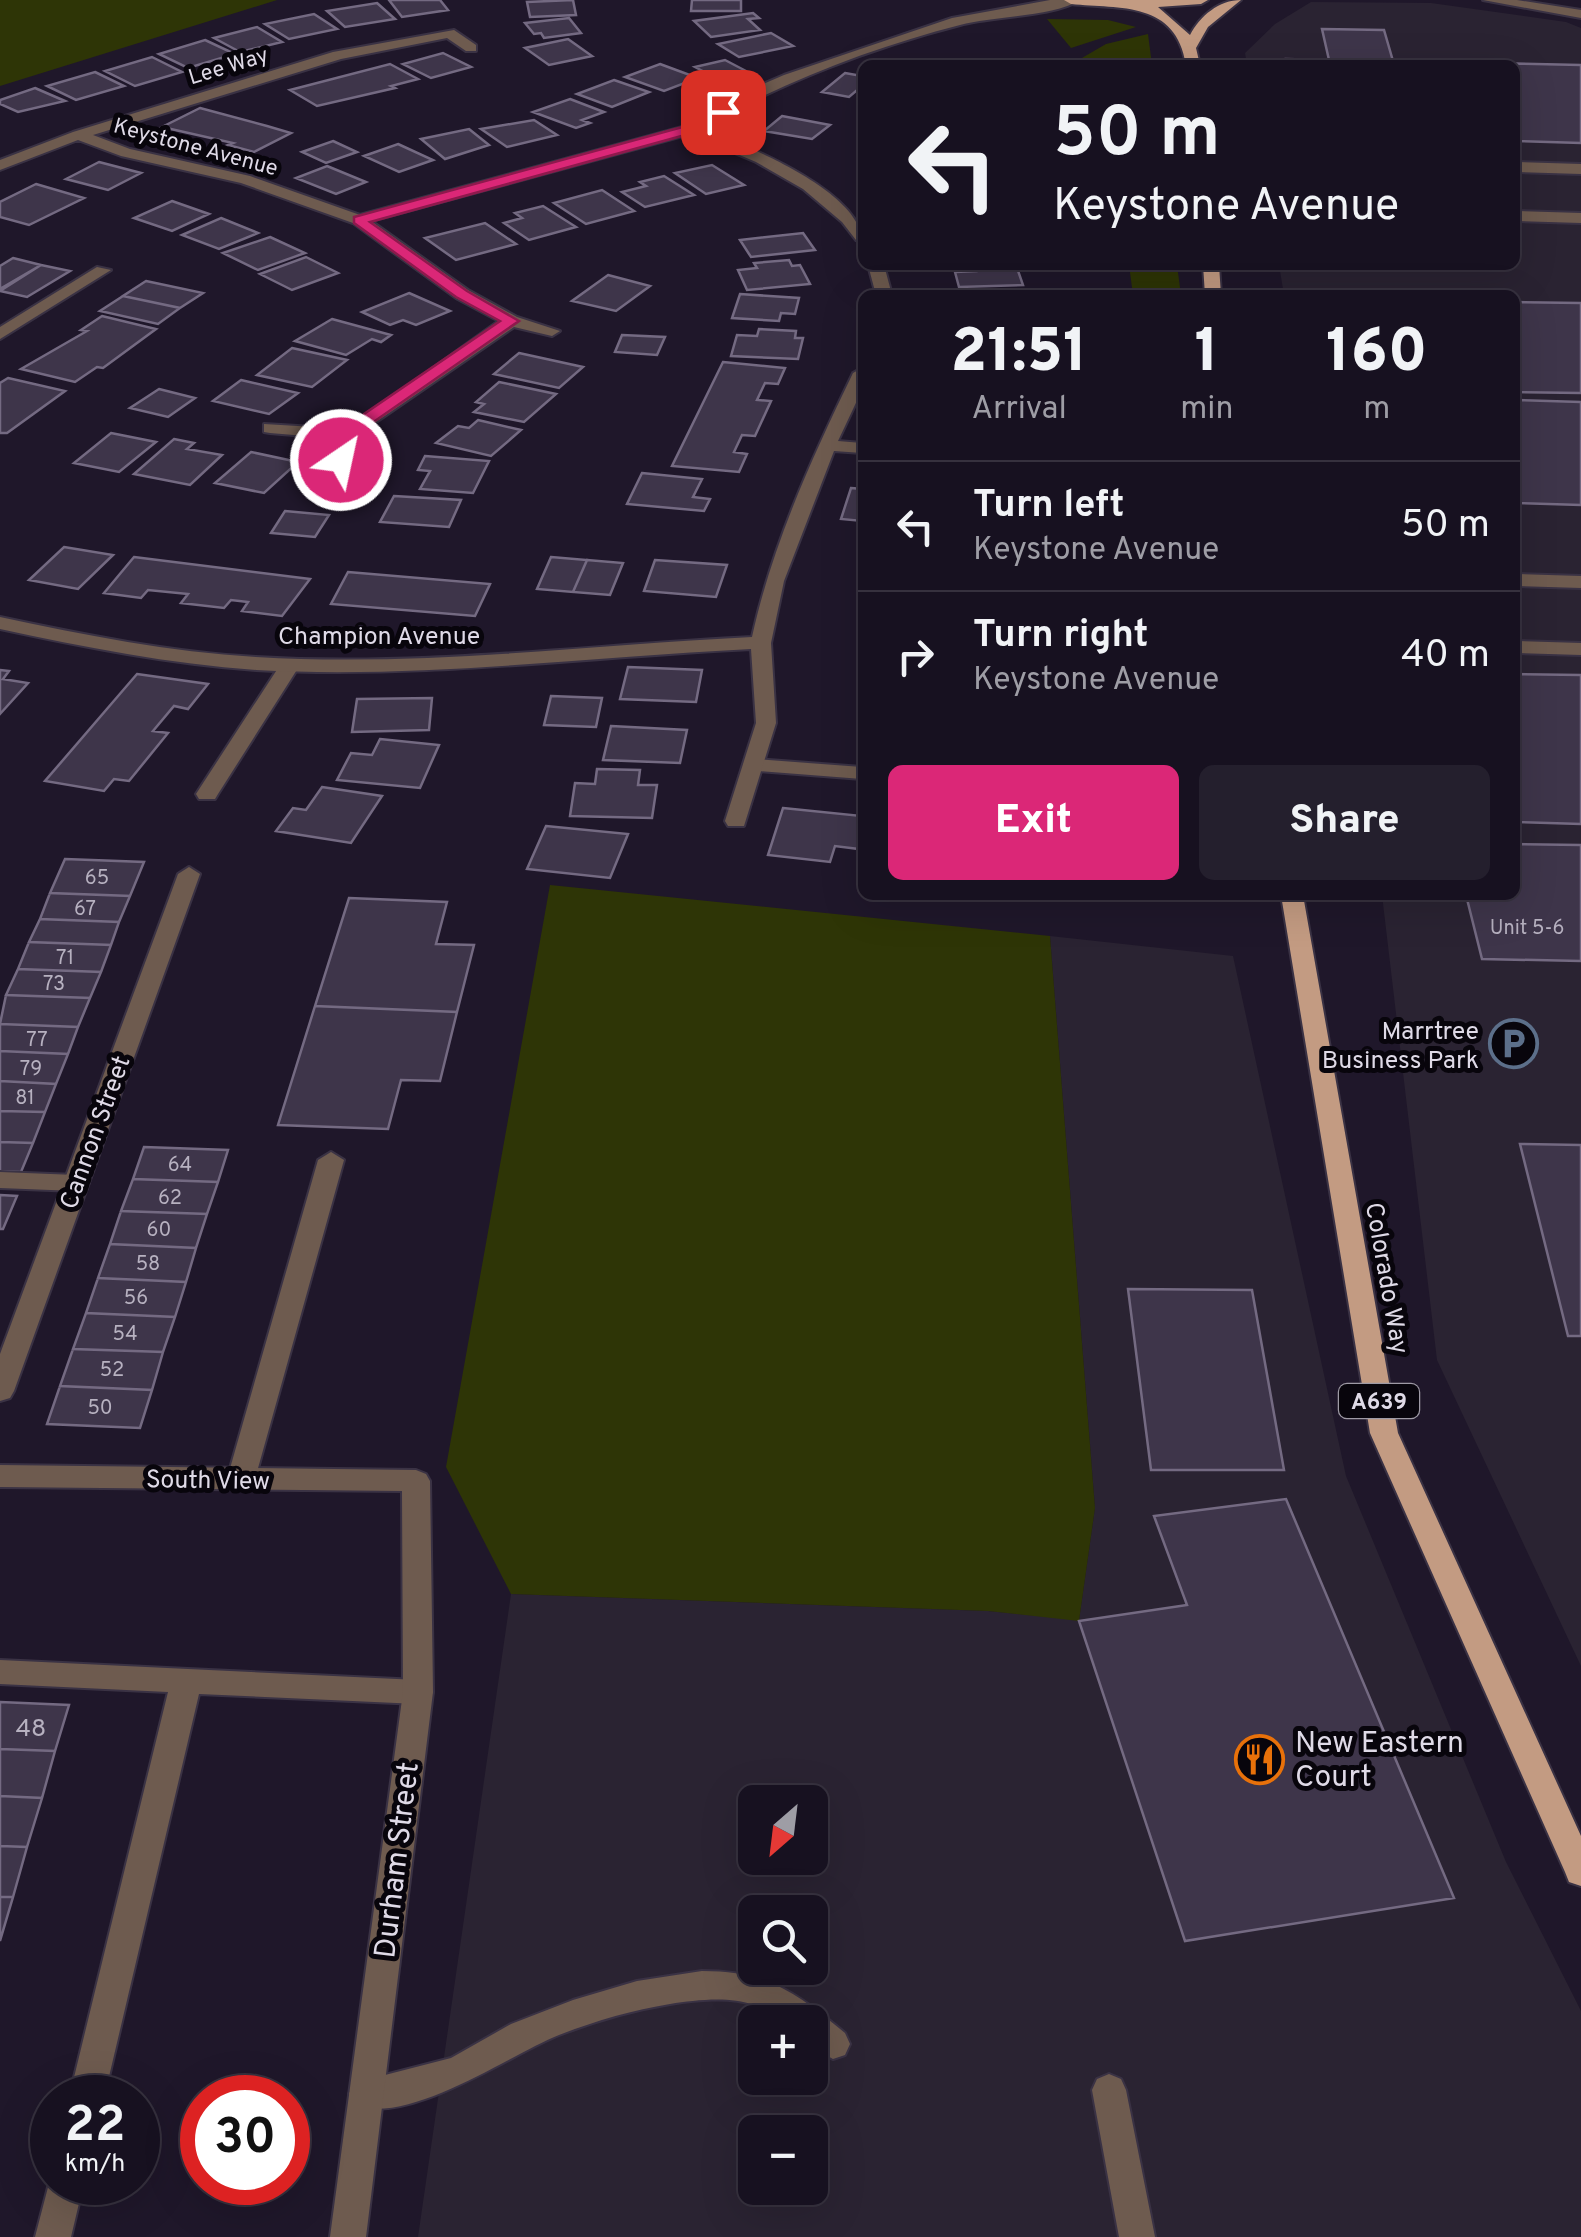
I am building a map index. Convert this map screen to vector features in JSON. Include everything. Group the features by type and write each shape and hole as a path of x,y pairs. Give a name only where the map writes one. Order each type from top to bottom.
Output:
{"main road":[{"path":"1072,0 1144,4 1201,0"},
{"path":"1191,46 1202,24 1234,0"},
{"path":"1144,4 1174,21 1191,46 1192,60"},
{"name":"Colorado Way","path":"1293,900 1384,1433 1581,1872"}],"street":[{"path":"958,21 977,0"},
{"path":"359,220 691,129 747,96 789,78 958,21 1072,0"},
{"path":"1490,0 1581,14"},
{"name":"Lee Way","path":"0,165 78,135 338,55 449,33 471,48"},
{"path":"691,129 753,154 831,204 858,227"},
{"name":"Keystone Avenue","path":"78,135 126,153 244,179 359,220 462,294 511,321 552,331"},
{"path":"1520,167 1581,169"},
{"path":"1520,216 1581,218"},
{"path":"0,334 103,270"},
{"path":"330,484 352,436 424,378 511,321"},
{"path":"736,821 766,723 762,643 774,581 858,381"},
{"path":"270,428 352,436"},
{"path":"828,445 858,448"},
{"path":"1520,580 1581,582"},
{"name":"Champion Avenue","path":"0,623 80,641 290,665 466,664 660,646 762,643"},
{"path":"1520,647 1581,649"},
{"path":"208,794 290,665"},
{"path":"754,765 858,774"},
{"name":"Cannon Street","path":"0,1392 188,874"},
{"path":"242,1480 331,1160"},
{"path":"0,1180 76,1183"},
{"name":"South View","path":"0,1476 416,1482"},
{"name":"Durham Street","path":"348,2237 418,1692 416,1482"},
{"path":"0,1672 418,1692"},
{"path":"92,2075 186,1682"},
{"path":"366,2094 422,2084 468,2068 522,2036 569,2016 672,1988 754,1990 784,2005"},
{"path":"1109,2090 1137,2237"},
{"path":"53,2237 61,2205"}],"shaded area":[{"path":"1311,2 1431,3 1566,22 1581,28 1581,1666 1437,1360 1383,900 1520,900 1520,290 1283,290 1280,270 1520,270 1520,60 1246,60 1245,53 1275,24"},
{"path":"1050,936 1233,956 1346,1476 1506,1862 1581,2011 1581,2237 418,2237 511,1594 988,1611 1079,1620 1095,1508"}],"green space":[{"path":"0,0 277,0 0,86"},
{"path":"1047,19 1108,20 1136,27 1071,48"},
{"path":"1148,34 1151,60 1078,60 1106,44"},
{"path":"1130,270 1178,270 1180,290 1132,290"},
{"path":"550,885 1050,936 1095,1508 1079,1621 988,1611 511,1594 446,1467"}],"building":[{"path":"389,0 440,0 448,10 402,17"},
{"path":"573,0 576,15 530,17 527,2"},
{"path":"692,0 741,0 741,11 691,11"},
{"path":"377,3 395,19 345,27 327,11"},
{"path":"753,13 759,18 748,19 760,30 711,37 694,21"},
{"path":"314,14 337,29 289,39 265,24"},
{"path":"569,18 581,33 544,38 541,33 534,34 525,23"},
{"path":"257,27 282,42 240,52 214,38"},
{"path":"1322,29 1384,30 1393,60 1329,60"},
{"path":"771,33 793,46 739,57 718,44"},
{"path":"568,39 592,56 549,65 525,48"},
{"path":"205,40 235,54 188,68 159,54"},
{"path":"443,53 471,67 431,78 403,64"},
{"path":"152,57 182,72 135,86 105,71"},
{"path":"725,60 744,70 714,77 695,67"},
{"path":"390,64 418,79 317,106 290,90"},
{"path":"660,64 698,78 664,91 625,77"},
{"path":"1520,64 1581,65 1581,143 1520,141"},
{"path":"95,72 124,86 76,100 47,86"},
{"path":"845,73 858,75 858,89 849,97 822,92"},
{"path":"614,80 649,92 612,107 577,94"},
{"path":"35,88 65,101 18,112 0,104 0,100"},
{"path":"570,99 604,112 582,120 590,123 576,128 533,112"},
{"path":"200,108 291,133 254,152 228,145 233,143 162,127"},
{"path":"782,116 830,125 812,139 764,131"},
{"path":"534,120 557,135 507,147 481,129"},
{"path":"469,129 489,145 445,159 421,139"},
{"path":"333,141 357,152 326,163 302,152"},
{"path":"398,144 433,160 399,172 364,156"},
{"path":"99,162 141,173 108,190 66,179"},
{"path":"712,165 744,185 706,194 675,173"},
{"path":"327,166 366,182 336,194 296,178"},
{"path":"664,176 694,195 645,207 622,192 646,186 640,182"},
{"path":"36,184 84,198 29,225 0,217 0,202"},
{"path":"602,190 634,211 586,224 554,203"},
{"path":"172,201 209,214 172,231 134,218"},
{"path":"543,206 576,227 529,240 504,223 522,218 515,213"},
{"path":"221,218 258,233 219,249 182,235"},
{"path":"485,223 516,244 456,260 425,238"},
{"path":"803,233 815,250 751,257 740,240"},
{"path":"270,237 305,253 258,270 223,253"},
{"path":"306,257 338,273 292,290 260,274"},
{"path":"13,258 41,265 0,289 0,266"},
{"path":"789,260 792,266 800,265 810,284 747,290 738,270 757,268 754,263"},
{"path":"41,265 70,271 27,297 0,291"},
{"path":"1018,270 1023,285 959,287 955,272"},
{"path":"608,275 650,286 616,311 572,301"},
{"path":"146,281 203,293 180,308 123,296"},
{"path":"409,293 450,311 416,325 403,320 390,325 362,312"},
{"path":"740,294 799,298 795,314 781,313 779,321 732,318"},
{"path":"123,296 180,308 158,324 100,311"},
{"path":"1520,302 1581,303 1581,393 1520,392"},
{"path":"102,316 156,329 103,368 97,367 75,382 21,369 87,331 81,330"},
{"path":"332,319 391,335 381,342 372,339 346,355 295,341"},
{"path":"759,329 796,331 795,338 803,338 798,359 731,356 737,335 757,336"},
{"path":"622,335 665,337 657,355 615,352"},
{"path":"292,348 347,360 312,387 257,375"},
{"path":"519,353 583,367 559,388 494,374"},
{"path":"723,362 785,368 778,384 765,383 757,400 771,401 755,436 742,435 734,452 747,454 739,472 672,466"},
{"path":"8,378 65,391 7,433 0,433 0,383"},
{"path":"241,380 298,393 269,414 213,401"},
{"path":"499,382 556,394 524,422 474,412 484,404 476,402"},
{"path":"159,389 195,398 168,417 130,408"},
{"path":"1520,400 1581,402 1581,505 1520,503"},
{"path":"478,420 521,430 491,456 436,443 458,426 469,428"},
{"path":"111,433 156,442 119,472 74,463"},
{"path":"174,439 194,443 187,449 222,455 190,485 134,474"},
{"path":"251,452 298,462 264,493 215,483"},
{"path":"425,456 489,461 473,493 420,489 430,471 418,470"},
{"path":"642,473 702,479 693,497 710,499 704,511 627,504"},
{"path":"851,488 858,489 858,521 841,519"},
{"path":"394,496 461,500 449,527 380,522"},
{"path":"285,511 329,515 315,537 271,533"},
{"path":"64,547 113,555 78,589 29,580"},
{"path":"134,557 310,579 282,616 242,611 248,602 231,600 224,608 181,603 188,594 148,590 141,598 104,593"},
{"path":"551,557 587,560 573,592 537,589"},
{"path":"587,560 623,563 610,595 573,592"},
{"path":"655,560 727,565 716,597 644,591"},
{"path":"348,572 490,584 475,616 331,604"},
{"path":"628,667 702,670 696,702 620,699"},
{"path":"0,670 9,671 3,679 28,683 0,714"},
{"path":"137,674 208,684 188,709 174,706 153,731 168,733 129,781 114,779 104,791 45,781"},
{"path":"1520,674 1581,675 1581,824 1520,822"},
{"path":"551,696 602,698 596,727 544,725"},
{"path":"432,698 429,730 352,732 357,699"},
{"path":"611,726 687,730 680,763 603,760"},
{"path":"380,739 439,745 420,788 337,780 351,753 372,755"},
{"path":"597,769 640,770 638,785 657,785 652,818 570,816 575,783 595,784"},
{"path":"322,787 382,796 351,843 276,831 293,808 306,810"},
{"path":"783,808 858,816 858,849 835,846 830,862 768,855"},
{"path":"546,826 628,834 610,878 527,869"},
{"path":"1520,844 1581,845 1581,961 1482,959 1467,900 1520,900"},
{"path":"65,859 144,862 130,896 50,893"},
{"path":"50,893 130,896 119,922 40,919"},
{"path":"349,898 447,902 436,944 474,945 457,1012 315,1006"},
{"path":"40,919 119,922 111,945 29,942"},
{"path":"29,942 111,945 101,972 18,969"},
{"path":"18,969 101,972 90,998 6,995"},
{"path":"6,995 90,998 78,1027 0,1024"},
{"path":"315,1006 457,1012 440,1081 401,1080 388,1129 278,1125"},
{"path":"0,1024 78,1027 68,1054 0,1051"},
{"path":"0,1051 68,1054 56,1084 0,1081"},
{"path":"0,1081 56,1084 45,1112 0,1111"},
{"path":"0,1111 45,1112 33,1143 0,1142"},
{"path":"0,1142 33,1143 21,1172 0,1171"},
{"path":"1520,1144 1581,1145 1581,1336 1568,1336"},
{"path":"144,1147 228,1150 218,1182 133,1179"},
{"path":"133,1179 218,1182 207,1214 121,1211"},
{"path":"0,1195 17,1196 3,1229 0,1229"},
{"path":"121,1211 207,1214 196,1248 110,1244"},
{"path":"110,1244 196,1248 186,1282 98,1278"},
{"path":"98,1278 186,1282 175,1317 86,1313"},
{"path":"1128,1289 1252,1290 1284,1470 1151,1470"},
{"path":"86,1313 175,1317 163,1352 73,1349"},
{"path":"73,1349 163,1352 152,1390 60,1386"},
{"path":"60,1386 152,1390 140,1428 47,1424"},
{"name":"New Eastern Court","path":"1286,1499 1454,1898 1185,1941 1079,1621 1187,1605 1154,1516"},
{"path":"0,1702 69,1705 55,1751 0,1749"},
{"path":"0,1749 55,1751 42,1798 0,1796"},
{"path":"0,1796 42,1798 27,1847 0,1846"},
{"path":"0,1846 27,1847 13,1897 0,1897"},
{"path":"0,1897 13,1897 0,1941"}],"place":[{"name":"Marrtree Business Park","path":"1514,1044"},
{"name":"New Eastern Court","path":"1260,1759"}],"route":[{"path":"341,460 352,436 370,418 511,321 462,294 359,220 691,129 723,112"}]}
